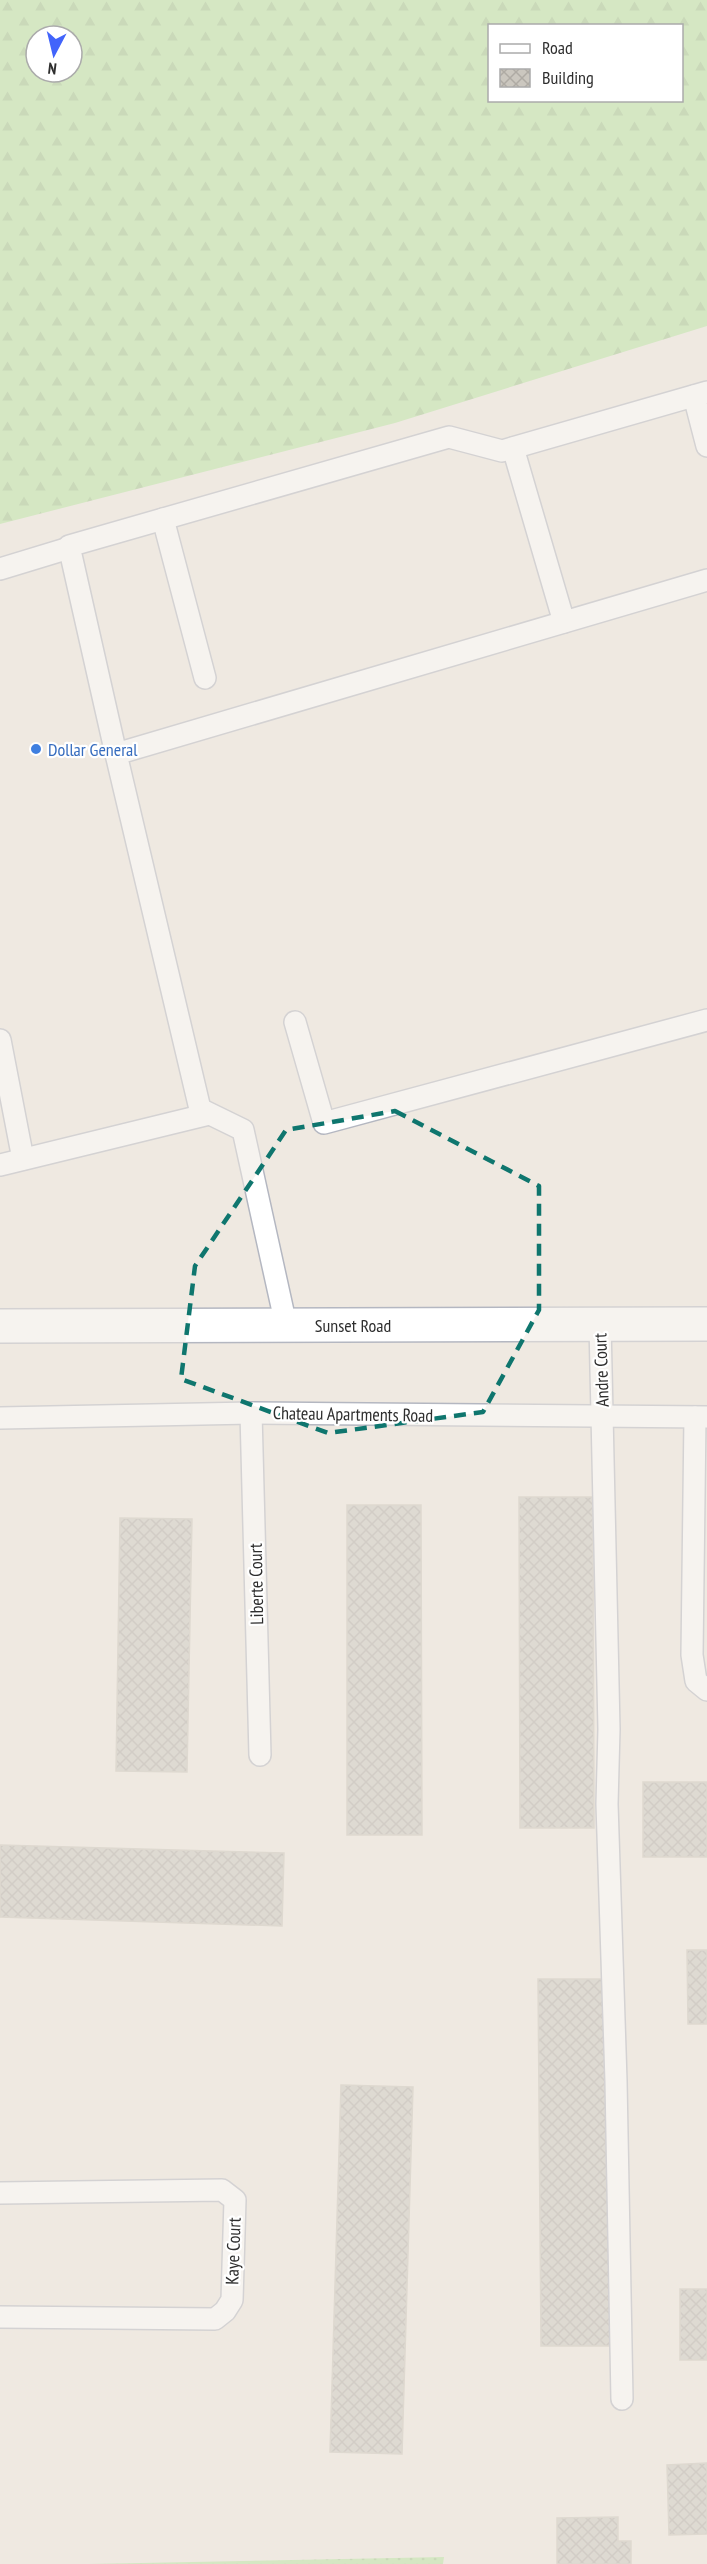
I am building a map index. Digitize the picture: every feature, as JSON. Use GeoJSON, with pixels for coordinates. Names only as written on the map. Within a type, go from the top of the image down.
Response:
{"type":"FeatureCollection","features":[{"type":"Feature","properties":{"kind":"street","name":"Sunset Road"},"geometry":{"type":"LineString","coordinates":[[0,1326],[707,1324]]}},
{"type":"Feature","properties":{"kind":"lane"},"geometry":{"type":"LineString","coordinates":[[0,569],[69,548],[69,546],[449,437],[502,451],[700,394],[707,446]]}},
{"type":"Feature","properties":{"kind":"lane"},"geometry":{"type":"LineString","coordinates":[[513,448],[564,622]]}},
{"type":"Feature","properties":{"kind":"lane"},"geometry":{"type":"LineString","coordinates":[[163,519],[205,678]]}},
{"type":"Feature","properties":{"kind":"lane"},"geometry":{"type":"LineString","coordinates":[[69,548],[200,1110],[243,1130],[286,1325]]}},
{"type":"Feature","properties":{"kind":"lane"},"geometry":{"type":"LineString","coordinates":[[116,754],[707,580]]}},
{"type":"Feature","properties":{"kind":"lane"},"geometry":{"type":"LineString","coordinates":[[295,1022],[324,1123],[707,1020]]}},
{"type":"Feature","properties":{"kind":"lane"},"geometry":{"type":"LineString","coordinates":[[0,1040],[23,1160]]}},
{"type":"Feature","properties":{"kind":"lane"},"geometry":{"type":"LineString","coordinates":[[0,1165],[209,1114]]}},
{"type":"Feature","properties":{"kind":"lane","name":"Andre Court"},"geometry":{"type":"LineString","coordinates":[[600,1324],[609,1729],[607,1804],[617,2093],[622,2399]]}},
{"type":"Feature","properties":{"kind":"lane","name":"Chateau Apartments Road"},"geometry":{"type":"LineString","coordinates":[[0,1418],[251,1413],[701,1417]]}},
{"type":"Feature","properties":{"kind":"lane","name":"Liberte Court"},"geometry":{"type":"LineString","coordinates":[[251,1413],[260,1755]]}},
{"type":"Feature","properties":{"kind":"lane"},"geometry":{"type":"LineString","coordinates":[[701,1417],[692,1655],[696,1681],[707,1690]]}},
{"type":"Feature","properties":{"kind":"lane","name":"Kaye Court"},"geometry":{"type":"LineString","coordinates":[[0,2193],[222,2190],[235,2200],[232,2300],[225,2311],[215,2319],[0,2317]]}},
{"type":"Feature","properties":{"kind":"highlighted area"},"geometry":{"type":"Polygon","coordinates":[[[395,1111],[539,1186],[539,1310],[483,1412],[328,1433],[181,1379],[195,1266],[286,1130],[395,1111]]]}},
{"type":"Feature","properties":{"kind":"green space"},"geometry":{"type":"Polygon","coordinates":[[[0,0],[707,0],[707,326],[395,423],[0,524],[0,0]]]}},
{"type":"Feature","properties":{"kind":"green space"},"geometry":{"type":"Polygon","coordinates":[[[444,2557],[443,2564],[88,2564],[444,2557]]]}},
{"type":"Feature","properties":{"kind":"building"},"geometry":{"type":"Polygon","coordinates":[[[519,1497],[593,1497],[594,1828],[520,1828],[519,1497]]]}},
{"type":"Feature","properties":{"kind":"building"},"geometry":{"type":"Polygon","coordinates":[[[347,1505],[421,1505],[422,1835],[347,1835],[347,1505]]]}},
{"type":"Feature","properties":{"kind":"building"},"geometry":{"type":"Polygon","coordinates":[[[120,1518],[192,1519],[187,1772],[116,1771],[120,1518]]]}},
{"type":"Feature","properties":{"kind":"building"},"geometry":{"type":"Polygon","coordinates":[[[643,1782],[707,1782],[707,1857],[643,1857],[643,1782]]]}},
{"type":"Feature","properties":{"kind":"building"},"geometry":{"type":"Polygon","coordinates":[[[0,1845],[284,1853],[282,1926],[0,1917],[0,1845]]]}},
{"type":"Feature","properties":{"kind":"building"},"geometry":{"type":"Polygon","coordinates":[[[687,1950],[707,1950],[707,2024],[688,2024],[687,1950]]]}},
{"type":"Feature","properties":{"kind":"building"},"geometry":{"type":"Polygon","coordinates":[[[538,1979],[612,1979],[615,2346],[541,2346],[538,1979]]]}},
{"type":"Feature","properties":{"kind":"building"},"geometry":{"type":"Polygon","coordinates":[[[341,2085],[413,2087],[402,2454],[330,2452],[341,2085]]]}},
{"type":"Feature","properties":{"kind":"building"},"geometry":{"type":"Polygon","coordinates":[[[680,2289],[707,2289],[707,2360],[680,2360],[680,2289]]]}},
{"type":"Feature","properties":{"kind":"building"},"geometry":{"type":"Polygon","coordinates":[[[707,2463],[707,2534],[669,2535],[667,2465],[707,2463]]]}},
{"type":"Feature","properties":{"kind":"building"},"geometry":{"type":"Polygon","coordinates":[[[618,2517],[618,2541],[631,2541],[631,2564],[557,2564],[557,2518],[618,2517]]]}},
{"type":"Feature","properties":{"kind":"place","name":"Dollar General"},"geometry":{"type":"Point","coordinates":[36,749]}}]}
